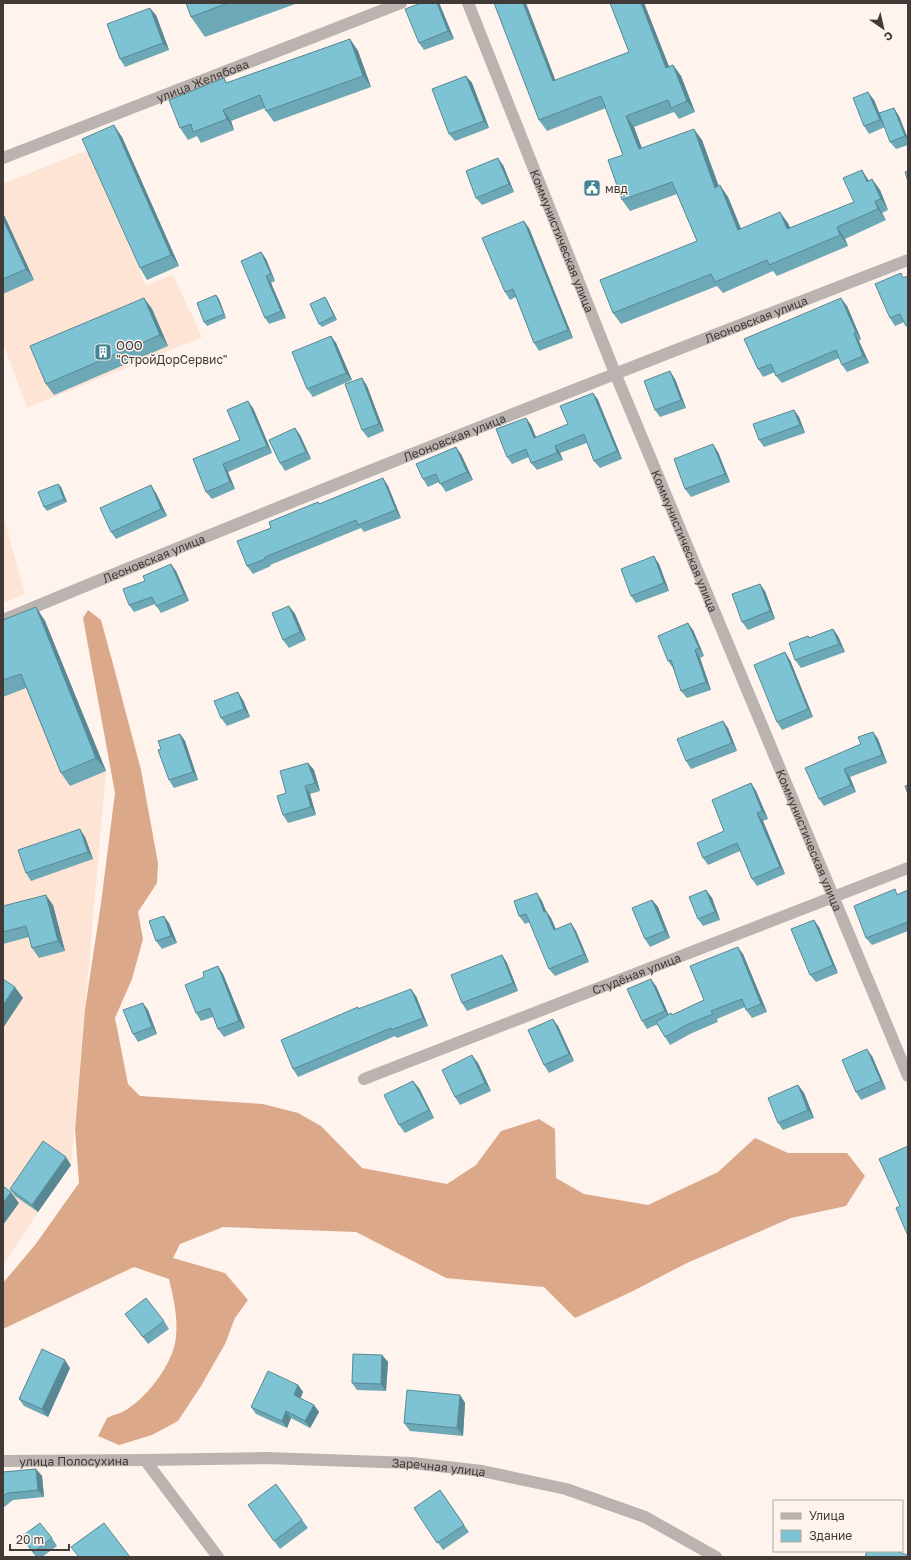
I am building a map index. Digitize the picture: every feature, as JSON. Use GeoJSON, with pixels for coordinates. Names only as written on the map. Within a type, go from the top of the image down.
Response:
{"type":"FeatureCollection","features":[{"type":"Feature","properties":{"kind":"street","name":"улица Желябова"},"geometry":{"type":"LineString","coordinates":[[3,158],[401,3]]}},
{"type":"Feature","properties":{"kind":"street","name":"Коммунистическая улица"},"geometry":{"type":"LineString","coordinates":[[468,3],[615,373],[908,1076]]}},
{"type":"Feature","properties":{"kind":"street","name":"Леоновская улица"},"geometry":{"type":"LineString","coordinates":[[3,620],[195,540],[615,373],[908,260]]}},
{"type":"Feature","properties":{"kind":"street","name":"Студёная улица"},"geometry":{"type":"LineString","coordinates":[[364,1079],[832,896],[908,868]]}},
{"type":"Feature","properties":{"kind":"street","name":"Заречная улица"},"geometry":{"type":"LineString","coordinates":[[145,1460],[274,1458],[412,1463],[482,1471],[566,1489],[645,1517],[716,1557]]}},
{"type":"Feature","properties":{"kind":"street","name":"улица Полосухина"},"geometry":{"type":"LineString","coordinates":[[3,1461],[145,1460]]}},
{"type":"Feature","properties":{"kind":"street"},"geometry":{"type":"LineString","coordinates":[[145,1460],[218,1557]]}},
{"type":"Feature","properties":{"kind":"shaded area"},"geometry":{"type":"Polygon","coordinates":[[[87,150],[146,285],[173,275],[202,337],[27,408],[3,343],[3,184],[87,150]]]}},
{"type":"Feature","properties":{"kind":"shaded area"},"geometry":{"type":"Polygon","coordinates":[[[3,515],[25,594],[3,603],[3,515]]]}},
{"type":"Feature","properties":{"kind":"shaded area"},"geometry":{"type":"Polygon","coordinates":[[[88,610],[101,620],[141,770],[158,863],[157,883],[138,912],[143,939],[132,979],[115,1018],[128,1084],[140,1096],[263,1104],[298,1113],[321,1126],[362,1168],[447,1184],[476,1165],[501,1131],[539,1119],[555,1129],[556,1178],[584,1194],[648,1205],[718,1172],[755,1138],[788,1153],[847,1153],[865,1176],[846,1206],[791,1218],[687,1263],[631,1292],[575,1318],[544,1287],[446,1278],[356,1232],[223,1227],[180,1244],[173,1258],[225,1273],[248,1300],[235,1318],[225,1344],[201,1386],[178,1421],[152,1435],[119,1445],[98,1436],[107,1418],[132,1406],[148,1391],[163,1372],[173,1352],[176,1335],[176,1319],[169,1279],[134,1267],[3,1329],[3,1283],[35,1245],[79,1183],[75,1130],[85,1009],[101,903],[115,793],[83,618],[88,610]]]}},
{"type":"Feature","properties":{"kind":"shaded area"},"geometry":{"type":"Polygon","coordinates":[[[45,621],[106,771],[71,1165],[3,1266],[3,637],[45,621]]]}},
{"type":"Feature","properties":{"kind":"building"},"geometry":{"type":"Polygon","coordinates":[[[186,3],[228,3],[191,17],[186,3]]]}},
{"type":"Feature","properties":{"kind":"building"},"geometry":{"type":"Polygon","coordinates":[[[421,3],[437,3],[448,31],[419,43],[405,9],[421,3]]]}},
{"type":"Feature","properties":{"kind":"building"},"geometry":{"type":"Polygon","coordinates":[[[494,3],[523,3],[553,81],[629,52],[610,3],[641,3],[666,68],[673,65],[687,101],[671,108],[668,100],[626,116],[639,149],[694,129],[715,188],[720,185],[738,230],[780,212],[787,229],[854,202],[843,178],[862,170],[867,182],[872,179],[881,199],[875,201],[878,209],[837,227],[840,235],[769,265],[767,260],[715,282],[711,274],[613,313],[600,280],[697,241],[672,182],[622,200],[608,160],[623,155],[601,96],[539,120],[494,3]]]}},
{"type":"Feature","properties":{"kind":"building"},"geometry":{"type":"Polygon","coordinates":[[[150,8],[163,43],[120,59],[107,24],[150,8]]]}},
{"type":"Feature","properties":{"kind":"building"},"geometry":{"type":"Polygon","coordinates":[[[350,39],[363,76],[266,111],[260,95],[223,110],[227,119],[193,132],[191,124],[180,128],[169,100],[224,78],[226,83],[350,39]]]}},
{"type":"Feature","properties":{"kind":"building"},"geometry":{"type":"Polygon","coordinates":[[[466,76],[484,121],[449,134],[432,89],[466,76]]]}},
{"type":"Feature","properties":{"kind":"building"},"geometry":{"type":"Polygon","coordinates":[[[868,92],[880,120],[864,126],[853,98],[868,92]]]}},
{"type":"Feature","properties":{"kind":"building"},"geometry":{"type":"Polygon","coordinates":[[[894,108],[905,136],[890,142],[879,113],[894,108]]]}},
{"type":"Feature","properties":{"kind":"building"},"geometry":{"type":"Polygon","coordinates":[[[114,125],[171,255],[140,268],[82,139],[114,125]]]}},
{"type":"Feature","properties":{"kind":"building"},"geometry":{"type":"Polygon","coordinates":[[[498,158],[509,184],[476,198],[466,171],[498,158]]]}},
{"type":"Feature","properties":{"kind":"building"},"geometry":{"type":"Polygon","coordinates":[[[908,171],[908,181],[905,172],[908,171]]]}},
{"type":"Feature","properties":{"kind":"building"},"geometry":{"type":"Polygon","coordinates":[[[3,219],[26,269],[3,279],[3,219]]]}},
{"type":"Feature","properties":{"kind":"building"},"geometry":{"type":"Polygon","coordinates":[[[524,221],[568,330],[534,343],[513,289],[505,292],[482,238],[524,221]]]}},
{"type":"Feature","properties":{"kind":"building"},"geometry":{"type":"Polygon","coordinates":[[[261,252],[271,274],[266,276],[281,311],[265,318],[241,261],[261,252]]]}},
{"type":"Feature","properties":{"kind":"building"},"geometry":{"type":"Polygon","coordinates":[[[901,273],[903,278],[908,276],[908,325],[906,326],[900,314],[890,318],[875,284],[901,273]]]}},
{"type":"Feature","properties":{"kind":"building"},"geometry":{"type":"Polygon","coordinates":[[[216,295],[224,314],[204,322],[197,303],[216,295]]]}},
{"type":"Feature","properties":{"kind":"building"},"geometry":{"type":"Polygon","coordinates":[[[325,297],[334,316],[319,324],[310,304],[325,297]]]}},
{"type":"Feature","properties":{"kind":"building","name":"ООО \"СтройДорСервис\""},"geometry":{"type":"Polygon","coordinates":[[[144,298],[160,335],[46,384],[30,346],[144,298]]]}},
{"type":"Feature","properties":{"kind":"building"},"geometry":{"type":"Polygon","coordinates":[[[841,298],[856,332],[854,333],[863,356],[842,365],[836,350],[776,376],[771,364],[758,369],[744,339],[841,298]]]}},
{"type":"Feature","properties":{"kind":"building"},"geometry":{"type":"Polygon","coordinates":[[[331,336],[346,373],[307,389],[292,352],[331,336]]]}},
{"type":"Feature","properties":{"kind":"building"},"geometry":{"type":"Polygon","coordinates":[[[670,371],[681,400],[655,410],[644,381],[670,371]]]}},
{"type":"Feature","properties":{"kind":"building"},"geometry":{"type":"Polygon","coordinates":[[[362,378],[379,424],[362,430],[345,384],[362,378]]]}},
{"type":"Feature","properties":{"kind":"building"},"geometry":{"type":"Polygon","coordinates":[[[593,393],[617,451],[594,461],[584,434],[555,446],[557,453],[531,463],[526,449],[507,457],[496,429],[526,418],[534,438],[568,424],[560,406],[593,393]]]}},
{"type":"Feature","properties":{"kind":"building"},"geometry":{"type":"Polygon","coordinates":[[[248,401],[267,446],[223,464],[230,482],[206,492],[193,459],[240,440],[227,410],[248,401]]]}},
{"type":"Feature","properties":{"kind":"building"},"geometry":{"type":"Polygon","coordinates":[[[794,410],[800,425],[759,440],[753,424],[794,410]]]}},
{"type":"Feature","properties":{"kind":"building"},"geometry":{"type":"Polygon","coordinates":[[[295,428],[306,452],[280,463],[269,440],[295,428]]]}},
{"type":"Feature","properties":{"kind":"building"},"geometry":{"type":"Polygon","coordinates":[[[713,444],[725,474],[685,489],[674,459],[713,444]]]}},
{"type":"Feature","properties":{"kind":"building"},"geometry":{"type":"Polygon","coordinates":[[[456,447],[467,472],[440,484],[436,474],[423,479],[416,464],[456,447]]]}},
{"type":"Feature","properties":{"kind":"building"},"geometry":{"type":"Polygon","coordinates":[[[383,478],[396,510],[358,525],[356,520],[265,557],[265,559],[247,566],[237,541],[271,528],[269,522],[318,502],[319,504],[383,478]]]}},
{"type":"Feature","properties":{"kind":"building"},"geometry":{"type":"Polygon","coordinates":[[[58,484],[64,499],[44,507],[38,492],[58,484]]]}},
{"type":"Feature","properties":{"kind":"building"},"geometry":{"type":"Polygon","coordinates":[[[151,485],[161,509],[111,532],[100,508],[151,485]]]}},
{"type":"Feature","properties":{"kind":"building"},"geometry":{"type":"Polygon","coordinates":[[[654,556],[664,583],[631,596],[621,569],[654,556]]]}},
{"type":"Feature","properties":{"kind":"building"},"geometry":{"type":"Polygon","coordinates":[[[171,564],[184,594],[156,606],[152,597],[129,605],[123,589],[145,581],[143,576],[171,564]]]}},
{"type":"Feature","properties":{"kind":"building"},"geometry":{"type":"Polygon","coordinates":[[[760,584],[770,611],[742,622],[732,594],[760,584]]]}},
{"type":"Feature","properties":{"kind":"building"},"geometry":{"type":"Polygon","coordinates":[[[289,606],[300,632],[283,640],[272,613],[289,606]]]}},
{"type":"Feature","properties":{"kind":"building"},"geometry":{"type":"Polygon","coordinates":[[[36,607],[96,758],[61,773],[21,674],[3,680],[3,620],[36,607]]]}},
{"type":"Feature","properties":{"kind":"building"},"geometry":{"type":"Polygon","coordinates":[[[688,623],[699,648],[695,650],[706,682],[681,691],[671,660],[668,661],[658,636],[688,623]]]}},
{"type":"Feature","properties":{"kind":"building"},"geometry":{"type":"Polygon","coordinates":[[[833,629],[839,644],[795,660],[789,643],[808,636],[809,638],[833,629]]]}},
{"type":"Feature","properties":{"kind":"building"},"geometry":{"type":"Polygon","coordinates":[[[785,652],[808,709],[777,722],[754,665],[785,652]]]}},
{"type":"Feature","properties":{"kind":"building"},"geometry":{"type":"Polygon","coordinates":[[[238,692],[244,709],[221,718],[214,701],[238,692]]]}},
{"type":"Feature","properties":{"kind":"building"},"geometry":{"type":"Polygon","coordinates":[[[723,721],[732,743],[686,761],[677,739],[723,721]]]}},
{"type":"Feature","properties":{"kind":"building"},"geometry":{"type":"Polygon","coordinates":[[[873,732],[882,755],[844,769],[851,785],[819,799],[805,768],[861,744],[858,737],[873,732]]]}},
{"type":"Feature","properties":{"kind":"building"},"geometry":{"type":"Polygon","coordinates":[[[180,734],[193,772],[169,780],[158,750],[161,749],[158,741],[180,734]]]}},
{"type":"Feature","properties":{"kind":"building"},"geometry":{"type":"Polygon","coordinates":[[[308,763],[315,783],[305,786],[311,807],[283,815],[277,796],[286,793],[280,771],[308,763]]]}},
{"type":"Feature","properties":{"kind":"building"},"geometry":{"type":"Polygon","coordinates":[[[751,783],[762,811],[757,813],[780,867],[752,879],[737,843],[703,858],[697,843],[724,831],[712,800],[751,783]]]}},
{"type":"Feature","properties":{"kind":"building"},"geometry":{"type":"Polygon","coordinates":[[[908,785],[908,794],[905,786],[908,785]]]}},
{"type":"Feature","properties":{"kind":"building"},"geometry":{"type":"Polygon","coordinates":[[[80,829],[88,852],[26,873],[18,850],[80,829]]]}},
{"type":"Feature","properties":{"kind":"building"},"geometry":{"type":"Polygon","coordinates":[[[895,889],[897,895],[908,890],[908,922],[866,938],[854,906],[895,889]]]}},
{"type":"Feature","properties":{"kind":"building"},"geometry":{"type":"Polygon","coordinates":[[[706,890],[715,912],[698,919],[689,897],[706,890]]]}},
{"type":"Feature","properties":{"kind":"building"},"geometry":{"type":"Polygon","coordinates":[[[537,893],[544,912],[546,911],[554,930],[571,923],[584,954],[549,969],[526,914],[519,916],[514,901],[537,893]]]}},
{"type":"Feature","properties":{"kind":"building"},"geometry":{"type":"Polygon","coordinates":[[[46,895],[58,941],[32,948],[26,926],[3,932],[3,906],[46,895]]]}},
{"type":"Feature","properties":{"kind":"building"},"geometry":{"type":"Polygon","coordinates":[[[652,900],[665,931],[645,939],[632,908],[652,900]]]}},
{"type":"Feature","properties":{"kind":"building"},"geometry":{"type":"Polygon","coordinates":[[[164,916],[171,936],[156,941],[149,921],[164,916]]]}},
{"type":"Feature","properties":{"kind":"building"},"geometry":{"type":"Polygon","coordinates":[[[814,920],[833,965],[810,975],[791,929],[814,920]]]}},
{"type":"Feature","properties":{"kind":"building"},"geometry":{"type":"Polygon","coordinates":[[[738,947],[761,1004],[746,1010],[742,999],[711,1011],[713,1014],[686,1025],[665,1037],[656,1022],[671,1013],[672,1015],[704,1000],[690,966],[738,947]]]}},
{"type":"Feature","properties":{"kind":"building"},"geometry":{"type":"Polygon","coordinates":[[[502,955],[513,983],[462,1003],[451,975],[502,955]]]}},
{"type":"Feature","properties":{"kind":"building"},"geometry":{"type":"Polygon","coordinates":[[[218,966],[239,1021],[218,1029],[210,1008],[196,1013],[185,985],[204,977],[203,972],[218,966]]]}},
{"type":"Feature","properties":{"kind":"building"},"geometry":{"type":"Polygon","coordinates":[[[3,979],[15,987],[3,1005],[3,979]]]}},
{"type":"Feature","properties":{"kind":"building"},"geometry":{"type":"Polygon","coordinates":[[[651,979],[665,1011],[642,1021],[627,989],[651,979]]]}},
{"type":"Feature","properties":{"kind":"building"},"geometry":{"type":"Polygon","coordinates":[[[411,989],[423,1018],[391,1030],[391,1028],[293,1069],[281,1040],[358,1007],[358,1009],[411,989]]]}},
{"type":"Feature","properties":{"kind":"building"},"geometry":{"type":"Polygon","coordinates":[[[143,1003],[152,1027],[133,1034],[123,1010],[143,1003]]]}},
{"type":"Feature","properties":{"kind":"building"},"geometry":{"type":"Polygon","coordinates":[[[553,1019],[569,1054],[544,1065],[528,1030],[553,1019]]]}},
{"type":"Feature","properties":{"kind":"building"},"geometry":{"type":"Polygon","coordinates":[[[867,1049],[881,1081],[856,1092],[842,1060],[867,1049]]]}},
{"type":"Feature","properties":{"kind":"building"},"geometry":{"type":"Polygon","coordinates":[[[472,1055],[485,1083],[455,1097],[442,1070],[472,1055]]]}},
{"type":"Feature","properties":{"kind":"building"},"geometry":{"type":"Polygon","coordinates":[[[413,1081],[429,1110],[399,1125],[384,1095],[413,1081]]]}},
{"type":"Feature","properties":{"kind":"building"},"geometry":{"type":"Polygon","coordinates":[[[798,1085],[808,1110],[778,1123],[768,1098],[798,1085]]]}},
{"type":"Feature","properties":{"kind":"building"},"geometry":{"type":"Polygon","coordinates":[[[43,1141],[66,1157],[32,1205],[10,1189],[43,1141]]]}},
{"type":"Feature","properties":{"kind":"building"},"geometry":{"type":"Polygon","coordinates":[[[908,1146],[908,1236],[896,1208],[900,1206],[879,1159],[908,1146]]]}},
{"type":"Feature","properties":{"kind":"building"},"geometry":{"type":"Polygon","coordinates":[[[3,1186],[11,1192],[3,1203],[3,1186]]]}},
{"type":"Feature","properties":{"kind":"building"},"geometry":{"type":"Polygon","coordinates":[[[146,1298],[164,1321],[143,1337],[125,1314],[146,1298]]]}},
{"type":"Feature","properties":{"kind":"building"},"geometry":{"type":"Polygon","coordinates":[[[42,1349],[65,1360],[42,1409],[19,1399],[42,1349]]]}},
{"type":"Feature","properties":{"kind":"building"},"geometry":{"type":"Polygon","coordinates":[[[353,1354],[382,1355],[381,1384],[352,1383],[353,1354]]]}},
{"type":"Feature","properties":{"kind":"building"},"geometry":{"type":"Polygon","coordinates":[[[268,1371],[298,1385],[294,1395],[314,1405],[305,1421],[286,1411],[282,1421],[251,1407],[268,1371]]]}},
{"type":"Feature","properties":{"kind":"building"},"geometry":{"type":"Polygon","coordinates":[[[407,1390],[460,1395],[457,1428],[404,1423],[407,1390]]]}},
{"type":"Feature","properties":{"kind":"building"},"geometry":{"type":"Polygon","coordinates":[[[36,1469],[38,1490],[8,1493],[3,1496],[3,1472],[36,1469]]]}},
{"type":"Feature","properties":{"kind":"building"},"geometry":{"type":"Polygon","coordinates":[[[276,1484],[302,1520],[274,1541],[248,1505],[276,1484]]]}},
{"type":"Feature","properties":{"kind":"building"},"geometry":{"type":"Polygon","coordinates":[[[440,1490],[464,1525],[437,1543],[414,1508],[440,1490]]]}},
{"type":"Feature","properties":{"kind":"building"},"geometry":{"type":"Polygon","coordinates":[[[40,1523],[52,1538],[33,1552],[21,1537],[40,1523]]]}},
{"type":"Feature","properties":{"kind":"building"},"geometry":{"type":"Polygon","coordinates":[[[104,1523],[130,1557],[79,1557],[71,1547],[104,1523]]]}},
{"type":"Feature","properties":{"kind":"building"},"geometry":{"type":"Polygon","coordinates":[[[867,1552],[898,1552],[908,1555],[908,1557],[865,1557],[867,1552]]]}},
{"type":"Feature","properties":{"kind":"place","name":"мвд"},"geometry":{"type":"Point","coordinates":[592,188]}},
{"type":"Feature","properties":{"kind":"place","name":"ООО \"СтройДорСервис\""},"geometry":{"type":"Point","coordinates":[103,352]}}]}
